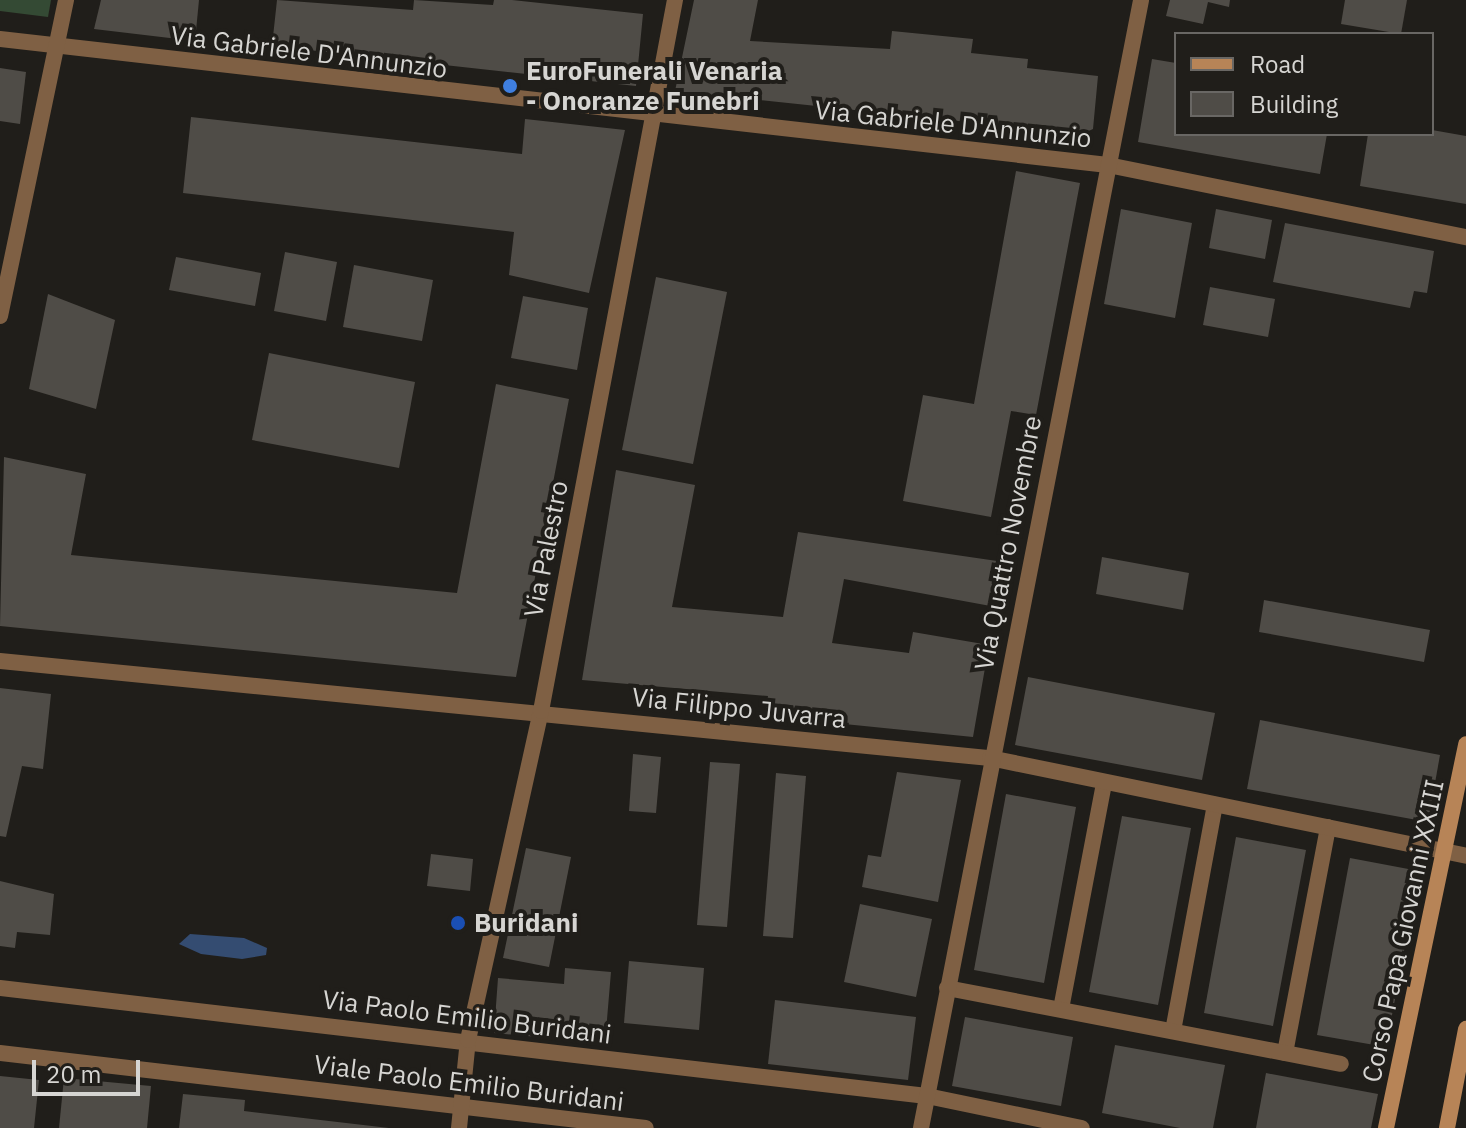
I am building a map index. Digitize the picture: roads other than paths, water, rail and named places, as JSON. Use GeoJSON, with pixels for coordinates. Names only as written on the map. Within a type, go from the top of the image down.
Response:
{"type":"FeatureCollection","features":[{"type":"Feature","properties":{"kind":"street"},"geometry":{"type":"LineString","coordinates":[[0,316],[66,0]]}},
{"type":"Feature","properties":{"kind":"street","name":"Via Palestro"},"geometry":{"type":"LineString","coordinates":[[459,1128],[468,1040],[541,711],[675,0]]}},
{"type":"Feature","properties":{"kind":"street","name":"Via Quattro Novembre"},"geometry":{"type":"LineString","coordinates":[[921,1128],[990,758],[1141,0]]}},
{"type":"Feature","properties":{"kind":"street","name":"Via Gabriele D'Annunzio"},"geometry":{"type":"LineString","coordinates":[[0,39],[1108,165],[1466,237]]}},
{"type":"Feature","properties":{"kind":"street","name":"Via Filippo Juvarra"},"geometry":{"type":"LineString","coordinates":[[0,661],[541,711],[990,758],[1466,856]]}},
{"type":"Feature","properties":{"kind":"street","name":"Corso Papa Giovanni XXIII"},"geometry":{"type":"LineString","coordinates":[[1386,1128],[1466,744]]}},
{"type":"Feature","properties":{"kind":"street"},"geometry":{"type":"LineString","coordinates":[[1061,1009],[1104,783]]}},
{"type":"Feature","properties":{"kind":"street"},"geometry":{"type":"LineString","coordinates":[[1173,1031],[1215,805]]}},
{"type":"Feature","properties":{"kind":"street"},"geometry":{"type":"LineString","coordinates":[[1285,1053],[1328,827]]}},
{"type":"Feature","properties":{"kind":"street","name":"Via Paolo Emilio Buridani"},"geometry":{"type":"LineString","coordinates":[[0,988],[468,1040],[927,1096]]}},
{"type":"Feature","properties":{"kind":"street"},"geometry":{"type":"LineString","coordinates":[[947,988],[1341,1064]]}},
{"type":"Feature","properties":{"kind":"street"},"geometry":{"type":"LineString","coordinates":[[1447,1128],[1466,1029]]}},
{"type":"Feature","properties":{"kind":"street","name":"Viale Paolo Emilio Buridani"},"geometry":{"type":"LineString","coordinates":[[0,1053],[646,1128]]}},
{"type":"Feature","properties":{"kind":"street"},"geometry":{"type":"LineString","coordinates":[[927,1096],[1082,1128]]}},
{"type":"Feature","properties":{"kind":"water"},"geometry":{"type":"Polygon","coordinates":[[[190,934],[244,938],[267,948],[266,955],[242,959],[201,954],[179,944],[190,934]]]}},
{"type":"Feature","properties":{"kind":"place","name":"EuroFunerali Venaria - Onoranze Funebri"},"geometry":{"type":"Point","coordinates":[510,86]}},
{"type":"Feature","properties":{"kind":"place","name":"Buridani"},"geometry":{"type":"Point","coordinates":[458,923]}}]}
